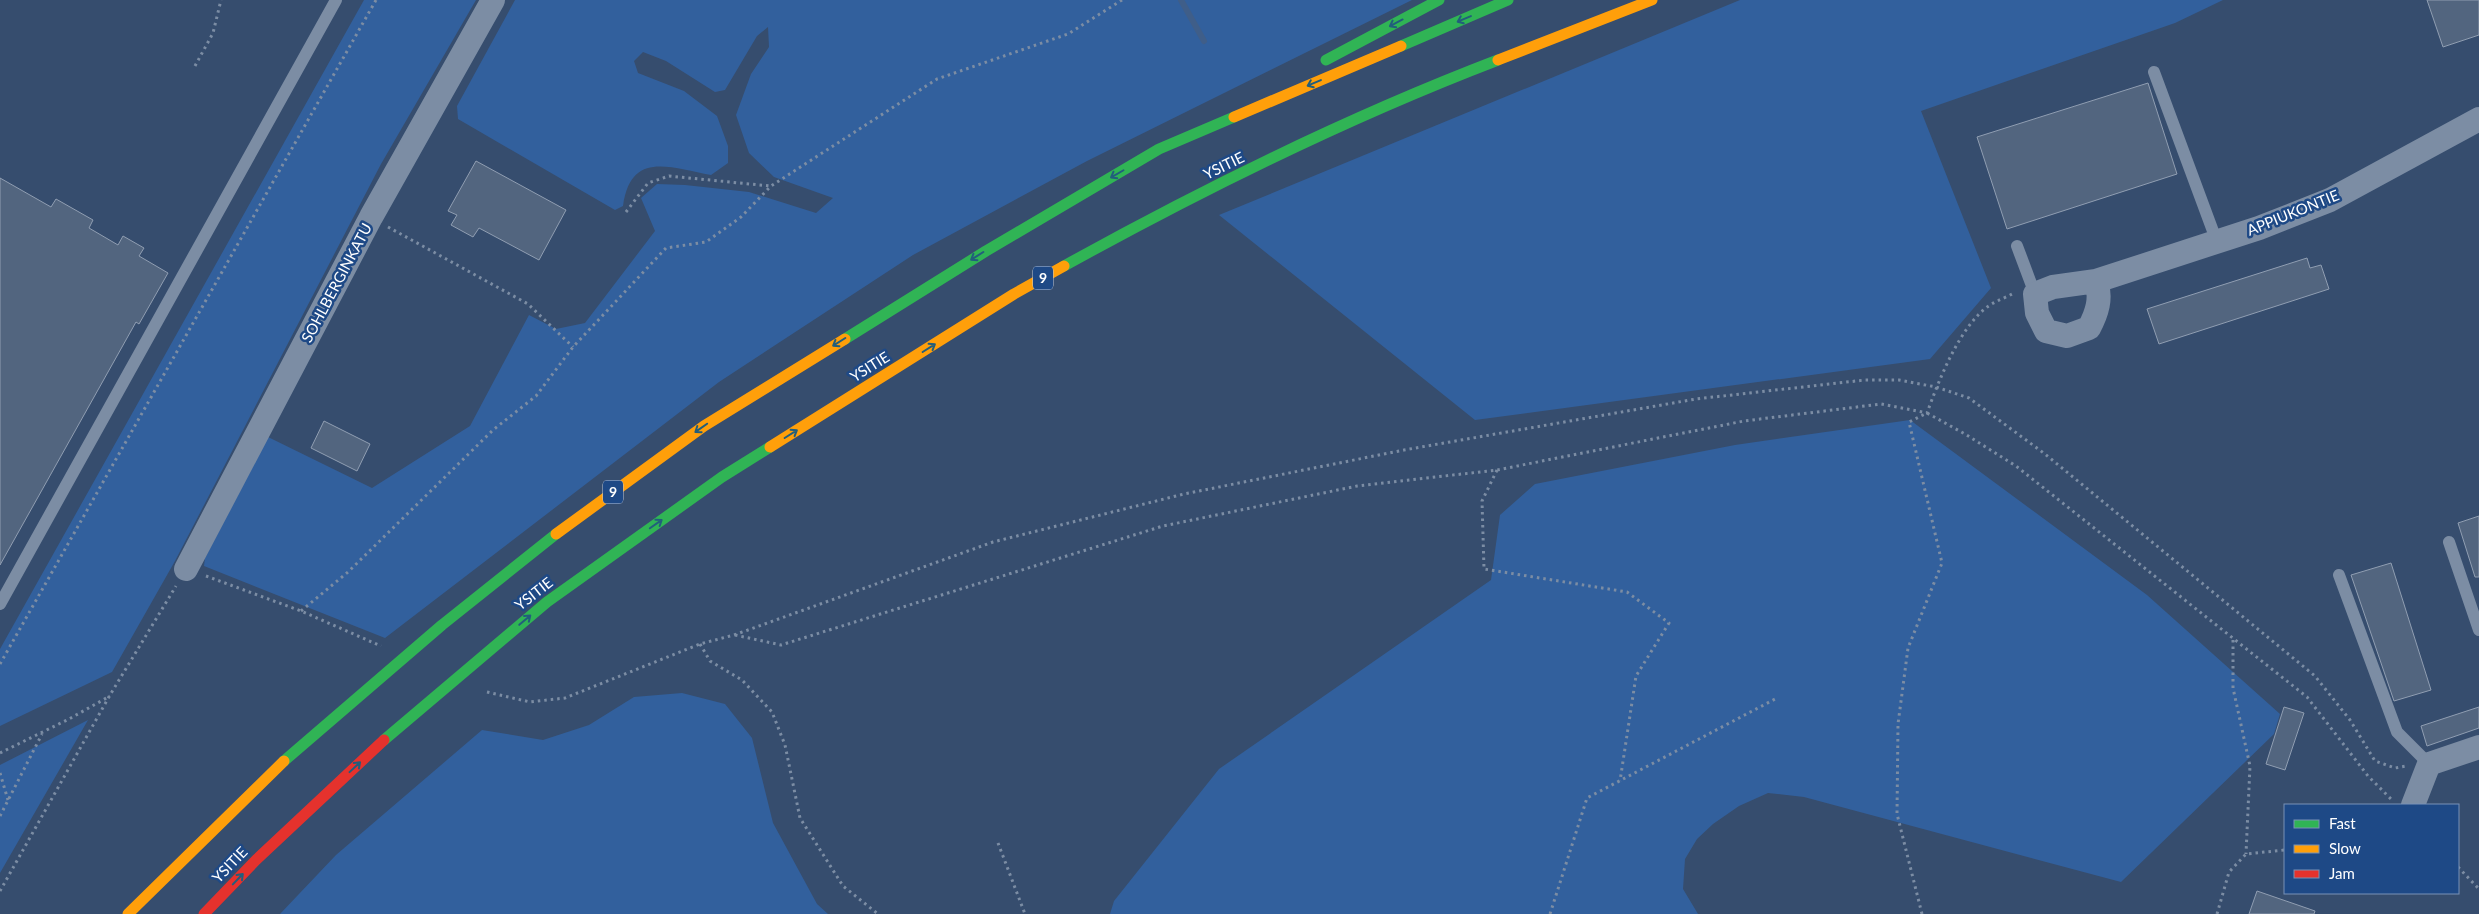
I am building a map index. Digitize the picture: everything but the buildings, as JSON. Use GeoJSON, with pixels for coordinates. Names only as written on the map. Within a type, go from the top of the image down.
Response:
{"type":"FeatureCollection","features":[{"type":"Feature","properties":{"kind":"highway"},"geometry":{"type":"LineString","coordinates":[[1313,67],[1439,0]]}},
{"type":"Feature","properties":{"kind":"highway","name":"9"},"geometry":{"type":"LineString","coordinates":[[128,914],[266,777],[442,625],[542,544],[704,426],[986,251],[1159,149],[1508,0]]}},
{"type":"Feature","properties":{"kind":"highway","name":"YSITIE"},"geometry":{"type":"LineString","coordinates":[[204,914],[256,860],[391,733],[472,664],[547,602],[722,477],[1014,294],[1160,213],[1325,134],[1476,68],[1652,0]]}},
{"type":"Feature","properties":{"kind":"highway"},"geometry":{"type":"LineString","coordinates":[[1159,149],[1279,85]]}},
{"type":"Feature","properties":{"kind":"street","name":"SOHLBERGINKATU"},"geometry":{"type":"LineString","coordinates":[[186,569],[371,217],[493,0]]}},
{"type":"Feature","properties":{"kind":"street","name":"APPIUKONTIE"},"geometry":{"type":"LineString","coordinates":[[2025,293],[2052,287],[2096,282],[2217,242],[2330,200],[2479,119]]}},
{"type":"Feature","properties":{"kind":"street"},"geometry":{"type":"LineString","coordinates":[[2025,293],[2046,332],[2067,336],[2089,328],[2098,312],[2099,290],[2096,282]]}},
{"type":"Feature","properties":{"kind":"street"},"geometry":{"type":"LineString","coordinates":[[2413,804],[2429,764],[2479,747]]}},
{"type":"Feature","properties":{"kind":"lane"},"geometry":{"type":"LineString","coordinates":[[0,604],[336,0]]}},
{"type":"Feature","properties":{"kind":"lane"},"geometry":{"type":"LineString","coordinates":[[2154,72],[2217,242]]}},
{"type":"Feature","properties":{"kind":"lane"},"geometry":{"type":"LineString","coordinates":[[2017,246],[2025,293]]}},
{"type":"Feature","properties":{"kind":"lane"},"geometry":{"type":"LineString","coordinates":[[2448,542],[2479,630]]}},
{"type":"Feature","properties":{"kind":"lane"},"geometry":{"type":"LineString","coordinates":[[2339,574],[2397,732],[2429,764]]}},
{"type":"Feature","properties":{"kind":"path"},"geometry":{"type":"LineString","coordinates":[[195,66],[213,33],[221,0]]}},
{"type":"Feature","properties":{"kind":"path"},"geometry":{"type":"LineString","coordinates":[[0,664],[376,0]]}},
{"type":"Feature","properties":{"kind":"path"},"geometry":{"type":"LineString","coordinates":[[301,611],[348,572],[493,430],[536,396],[573,347],[666,248],[706,242],[741,217],[771,186],[937,79],[1068,34],[1122,0]]}},
{"type":"Feature","properties":{"kind":"path"},"geometry":{"type":"LineString","coordinates":[[626,212],[648,183],[670,176],[771,186]]}},
{"type":"Feature","properties":{"kind":"path"},"geometry":{"type":"LineString","coordinates":[[371,217],[528,304],[573,347]]}},
{"type":"Feature","properties":{"kind":"path"},"geometry":{"type":"LineString","coordinates":[[1922,914],[1897,814],[1898,724],[1908,648],[1942,563],[1909,422],[1927,413],[1936,387],[1968,328],[1989,306],[2025,293]]}},
{"type":"Feature","properties":{"kind":"path"},"geometry":{"type":"LineString","coordinates":[[486,692],[530,702],[565,698],[700,644],[734,635],[993,542],[1184,494],[1404,450],[1696,400],[1865,380],[1899,380],[1936,387],[1969,398],[2045,454],[2315,676],[2350,720],[2375,760],[2395,768],[2429,764]]}},
{"type":"Feature","properties":{"kind":"path"},"geometry":{"type":"LineString","coordinates":[[734,635],[781,645],[1163,526],[1358,486],[1497,470],[1744,420],[1881,404],[1927,413],[2016,466],[2307,697],[2368,776],[2396,804]]}},
{"type":"Feature","properties":{"kind":"path"},"geometry":{"type":"LineString","coordinates":[[1497,470],[1482,501],[1484,569],[1627,592],[1669,623],[1636,676],[1620,781]]}},
{"type":"Feature","properties":{"kind":"path"},"geometry":{"type":"LineString","coordinates":[[0,891],[110,696],[186,569],[301,611],[381,646]]}},
{"type":"Feature","properties":{"kind":"path"},"geometry":{"type":"LineString","coordinates":[[2217,914],[2229,872],[2246,854],[2250,766],[2233,688],[2233,639]]}},
{"type":"Feature","properties":{"kind":"path"},"geometry":{"type":"LineString","coordinates":[[700,644],[710,661],[742,680],[772,712],[785,746],[800,818],[843,886],[878,914]]}},
{"type":"Feature","properties":{"kind":"path"},"geometry":{"type":"LineString","coordinates":[[0,753],[110,696]]}},
{"type":"Feature","properties":{"kind":"path"},"geometry":{"type":"LineString","coordinates":[[1550,914],[1587,798],[1776,698]]}},
{"type":"Feature","properties":{"kind":"path"},"geometry":{"type":"LineString","coordinates":[[0,816],[42,732]]}},
{"type":"Feature","properties":{"kind":"path"},"geometry":{"type":"LineString","coordinates":[[0,772],[8,800]]}},
{"type":"Feature","properties":{"kind":"path"},"geometry":{"type":"LineString","coordinates":[[998,843],[1025,914]]}},
{"type":"Feature","properties":{"kind":"path"},"geometry":{"type":"LineString","coordinates":[[2246,854],[2284,850]]}},
{"type":"Feature","properties":{"kind":"path"},"geometry":{"type":"LineString","coordinates":[[2459,868],[2479,889]]}},
{"type":"Feature","properties":{"kind":"shaded area"},"geometry":{"type":"Polygon","coordinates":[[[364,0],[476,0],[381,164],[175,561],[112,672],[0,726],[0,649],[364,0]]]}},
{"type":"Feature","properties":{"kind":"shaded area"},"geometry":{"type":"Polygon","coordinates":[[[515,0],[1412,0],[1087,161],[913,255],[719,382],[385,638],[204,566],[205,558],[268,437],[372,488],[470,426],[529,315],[556,329],[585,323],[655,231],[641,198],[657,184],[749,192],[816,213],[833,198],[774,177],[749,153],[736,115],[751,74],[769,47],[768,27],[757,36],[725,90],[715,92],[666,61],[643,52],[634,61],[638,73],[684,91],[717,116],[728,146],[728,163],[711,175],[667,167],[655,167],[644,170],[634,177],[627,188],[623,206],[615,210],[458,119],[457,106],[515,0]]]}},
{"type":"Feature","properties":{"kind":"shaded area"},"geometry":{"type":"Polygon","coordinates":[[[1740,0],[2223,0],[2175,23],[1921,111],[1991,288],[1930,359],[1475,420],[1219,215],[1740,0]]]}},
{"type":"Feature","properties":{"kind":"shaded area"},"geometry":{"type":"Polygon","coordinates":[[[1910,420],[2147,595],[2280,714],[2274,734],[2121,882],[1804,797],[1768,793],[1739,806],[1713,824],[1697,839],[1685,859],[1683,889],[1698,914],[1110,914],[1114,901],[1219,769],[1491,580],[1500,515],[1535,484],[1735,445],[1910,420]]]}},
{"type":"Feature","properties":{"kind":"shaded area"},"geometry":{"type":"Polygon","coordinates":[[[682,693],[725,704],[752,738],[773,823],[817,904],[828,914],[280,914],[336,855],[482,730],[543,740],[589,725],[634,697],[682,693]]]}},
{"type":"Feature","properties":{"kind":"shaded area"},"geometry":{"type":"Polygon","coordinates":[[[88,720],[0,873],[0,765],[88,720]]]}},
{"type":"Feature","properties":{"kind":"waterway"},"geometry":{"type":"LineString","coordinates":[[1181,0],[1204,41]]}},
{"type":"Feature","properties":{"kind":"traffic: fast"},"geometry":{"type":"LineString","coordinates":[[1326,60],[1439,0]]}},
{"type":"Feature","properties":{"kind":"traffic: fast"},"geometry":{"type":"LineString","coordinates":[[1401,46],[1508,0]]}},
{"type":"Feature","properties":{"kind":"traffic: fast"},"geometry":{"type":"LineString","coordinates":[[1064,266],[1170,209],[1277,156],[1387,105],[1498,60]]}},
{"type":"Feature","properties":{"kind":"traffic: fast"},"geometry":{"type":"LineString","coordinates":[[845,339],[986,251],[1159,149],[1234,117]]}},
{"type":"Feature","properties":{"kind":"traffic: fast"},"geometry":{"type":"LineString","coordinates":[[384,740],[547,602],[722,477],[770,447]]}},
{"type":"Feature","properties":{"kind":"traffic: fast"},"geometry":{"type":"LineString","coordinates":[[284,761],[442,625],[556,534]]}},
{"type":"Feature","properties":{"kind":"traffic: slow"},"geometry":{"type":"LineString","coordinates":[[1498,60],[1652,0]]}},
{"type":"Feature","properties":{"kind":"traffic: slow"},"geometry":{"type":"LineString","coordinates":[[1234,117],[1401,46]]}},
{"type":"Feature","properties":{"kind":"traffic: slow"},"geometry":{"type":"LineString","coordinates":[[770,447],[1014,294],[1064,266]]}},
{"type":"Feature","properties":{"kind":"traffic: slow"},"geometry":{"type":"LineString","coordinates":[[556,534],[704,426],[845,339]]}},
{"type":"Feature","properties":{"kind":"traffic: slow"},"geometry":{"type":"LineString","coordinates":[[128,914],[284,761]]}},
{"type":"Feature","properties":{"kind":"traffic: jam"},"geometry":{"type":"LineString","coordinates":[[204,914],[256,860],[384,740]]}}]}
